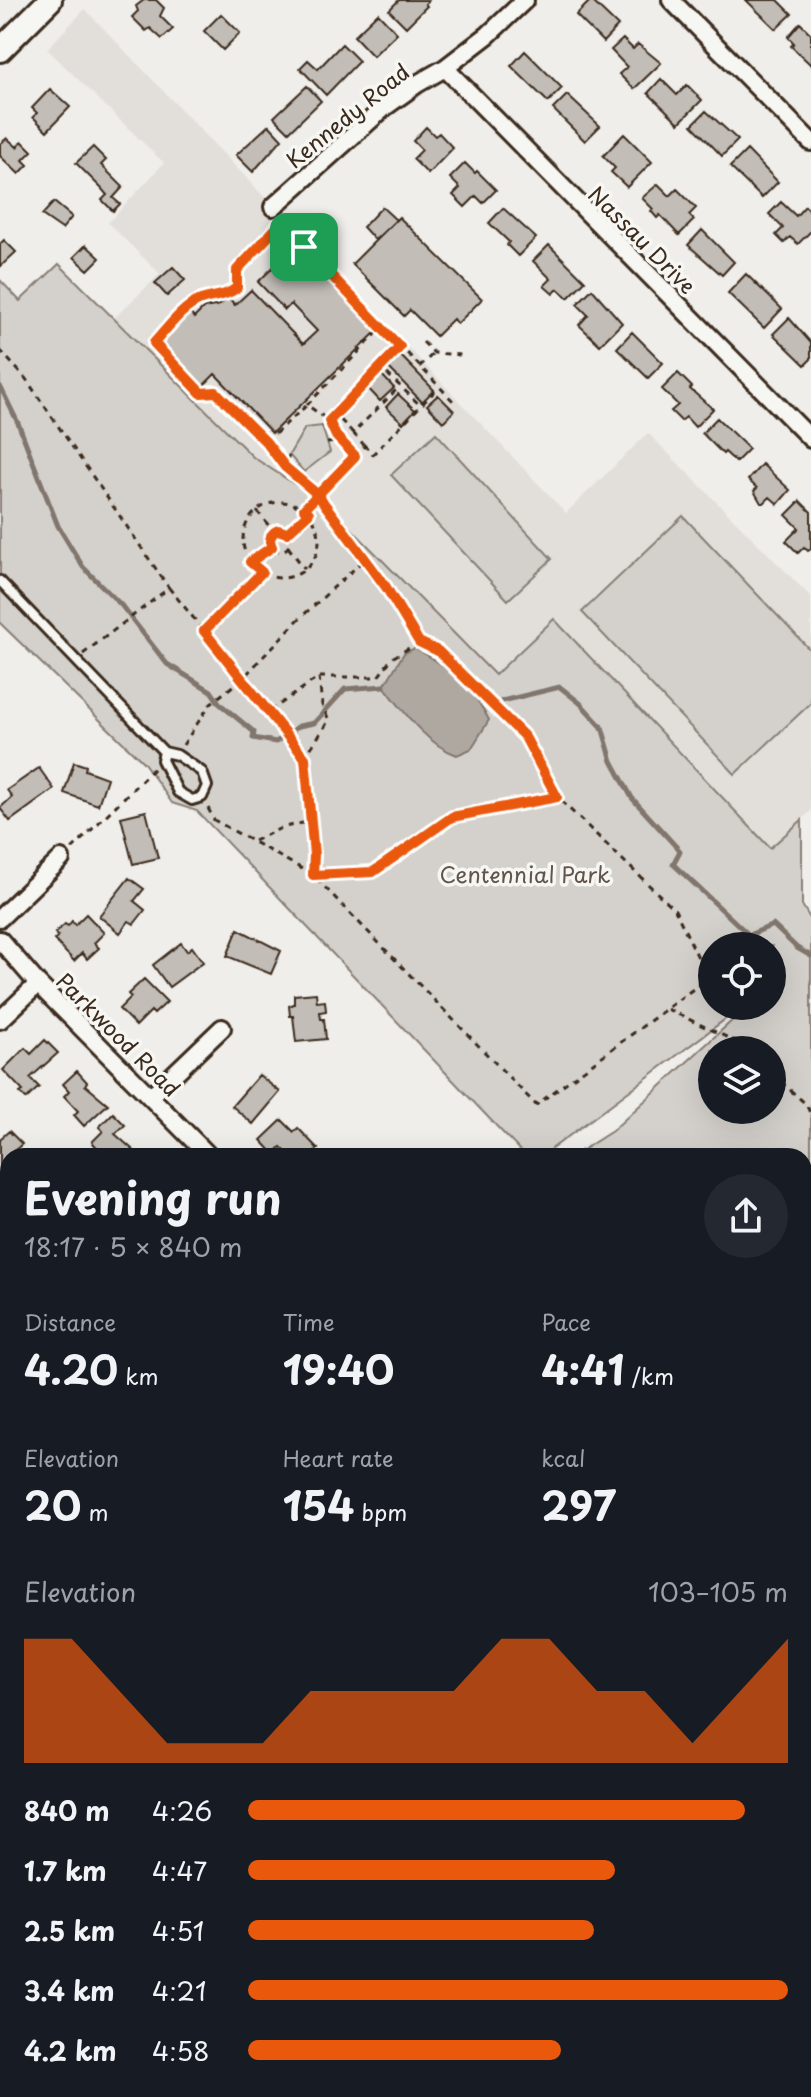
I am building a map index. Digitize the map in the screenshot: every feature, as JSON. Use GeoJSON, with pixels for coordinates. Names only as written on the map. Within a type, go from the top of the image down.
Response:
{"type":"FeatureCollection","features":[{"type":"Feature","properties":{"kind":"main road"},"geometry":{"type":"LineString","coordinates":[[0,50],[41,3]]}},
{"type":"Feature","properties":{"kind":"street","name":"Kennedy Road"},"geometry":{"type":"LineString","coordinates":[[273,212],[385,107],[445,68],[488,35],[525,0]]}},
{"type":"Feature","properties":{"kind":"street"},"geometry":{"type":"LineString","coordinates":[[671,0],[811,142]]}},
{"type":"Feature","properties":{"kind":"street","name":"Nassau Drive"},"geometry":{"type":"LineString","coordinates":[[445,68],[811,439]]}},
{"type":"Feature","properties":{"kind":"street"},"geometry":{"type":"LineString","coordinates":[[0,918],[61,859]]}},
{"type":"Feature","properties":{"kind":"street","name":"Parkwood Road"},"geometry":{"type":"LineString","coordinates":[[0,940],[38,984],[201,1148]]}},
{"type":"Feature","properties":{"kind":"street"},"geometry":{"type":"LineString","coordinates":[[0,1020],[38,984]]}},
{"type":"Feature","properties":{"kind":"street"},"geometry":{"type":"LineString","coordinates":[[151,1096],[222,1028]]}},
{"type":"Feature","properties":{"kind":"lane"},"geometry":{"type":"LineString","coordinates":[[0,581],[164,752],[177,755],[202,772],[207,786],[202,797],[192,800],[178,792],[162,760],[164,752]]}},
{"type":"Feature","properties":{"kind":"path"},"geometry":{"type":"LineString","coordinates":[[273,212],[280,224],[455,403]]}},
{"type":"Feature","properties":{"kind":"path"},"geometry":{"type":"LineString","coordinates":[[209,810],[214,820],[313,875],[536,1105],[708,978],[675,910],[557,797],[525,737],[438,651],[419,642],[386,587],[317,494],[285,467],[266,442],[216,392],[201,393],[154,343],[184,310],[204,298],[222,299],[237,288],[237,270],[280,224]]}},
{"type":"Feature","properties":{"kind":"path"},"geometry":{"type":"LineString","coordinates":[[299,252],[304,247]]}},
{"type":"Feature","properties":{"kind":"path"},"geometry":{"type":"LineString","coordinates":[[266,442],[382,328]]}},
{"type":"Feature","properties":{"kind":"path"},"geometry":{"type":"LineString","coordinates":[[423,342],[434,353],[461,355]]}},
{"type":"Feature","properties":{"kind":"path"},"geometry":{"type":"LineString","coordinates":[[322,426],[330,422],[400,347]]}},
{"type":"Feature","properties":{"kind":"path"},"geometry":{"type":"LineString","coordinates":[[0,350],[26,379],[169,588],[305,758],[313,875]]}},
{"type":"Feature","properties":{"kind":"path"},"geometry":{"type":"LineString","coordinates":[[419,367],[434,353]]}},
{"type":"Feature","properties":{"kind":"path"},"geometry":{"type":"LineString","coordinates":[[381,368],[421,406]]}},
{"type":"Feature","properties":{"kind":"path"},"geometry":{"type":"LineString","coordinates":[[353,433],[400,386]]}},
{"type":"Feature","properties":{"kind":"path"},"geometry":{"type":"LineString","coordinates":[[335,414],[373,454],[439,387]]}},
{"type":"Feature","properties":{"kind":"path"},"geometry":{"type":"LineString","coordinates":[[307,405],[330,422],[336,436],[355,456]]}},
{"type":"Feature","properties":{"kind":"path"},"geometry":{"type":"LineString","coordinates":[[327,443],[341,441]]}},
{"type":"Feature","properties":{"kind":"path"},"geometry":{"type":"LineString","coordinates":[[304,509],[365,446]]}},
{"type":"Feature","properties":{"kind":"path"},"geometry":{"type":"LineString","coordinates":[[285,467],[289,455]]}},
{"type":"Feature","properties":{"kind":"path"},"geometry":{"type":"LineString","coordinates":[[283,502],[309,513],[315,522],[319,542],[312,562],[305,569],[284,577],[262,572],[250,562],[245,552],[244,532],[257,511],[272,503],[283,502]]}},
{"type":"Feature","properties":{"kind":"path"},"geometry":{"type":"LineString","coordinates":[[257,511],[274,532]]}},
{"type":"Feature","properties":{"kind":"path"},"geometry":{"type":"LineString","coordinates":[[287,533],[309,513]]}},
{"type":"Feature","properties":{"kind":"path"},"geometry":{"type":"LineString","coordinates":[[274,532],[287,533],[291,540],[288,547],[281,551],[272,547],[270,540],[274,532]]}},
{"type":"Feature","properties":{"kind":"path"},"geometry":{"type":"LineString","coordinates":[[250,562],[272,547]]}},
{"type":"Feature","properties":{"kind":"path"},"geometry":{"type":"LineString","coordinates":[[288,547],[305,569]]}},
{"type":"Feature","properties":{"kind":"path"},"geometry":{"type":"LineString","coordinates":[[177,755],[211,703],[243,678],[298,620],[365,559]]}},
{"type":"Feature","properties":{"kind":"path"},"geometry":{"type":"LineString","coordinates":[[204,631],[262,572]]}},
{"type":"Feature","properties":{"kind":"path"},"geometry":{"type":"LineString","coordinates":[[87,651],[169,588]]}},
{"type":"Feature","properties":{"kind":"path"},"geometry":{"type":"LineString","coordinates":[[270,711],[319,677],[378,677],[392,658],[419,642]]}},
{"type":"Feature","properties":{"kind":"path"},"geometry":{"type":"LineString","coordinates":[[305,758],[329,720],[322,705],[319,677]]}},
{"type":"Feature","properties":{"kind":"path"},"geometry":{"type":"LineString","coordinates":[[61,859],[158,763]]}},
{"type":"Feature","properties":{"kind":"path"},"geometry":{"type":"LineString","coordinates":[[313,875],[373,872],[452,817],[557,797]]}},
{"type":"Feature","properties":{"kind":"path"},"geometry":{"type":"LineString","coordinates":[[253,842],[281,828],[311,821]]}},
{"type":"Feature","properties":{"kind":"path"},"geometry":{"type":"LineString","coordinates":[[667,1009],[724,1036]]}},
{"type":"Feature","properties":{"kind":"path"},"geometry":{"type":"LineString","coordinates":[[786,1086],[806,1104],[811,1115]]}},
{"type":"Feature","properties":{"kind":"shaded area"},"geometry":{"type":"Polygon","coordinates":[[[85,9],[566,513],[648,433],[811,597],[811,811],[771,849],[554,619],[496,676],[331,508],[253,457],[113,319],[160,274],[108,223],[164,163],[47,49],[85,9]]]}},
{"type":"Feature","properties":{"kind":"shaded area"},"geometry":{"type":"Polygon","coordinates":[[[415,648],[458,678],[483,708],[489,720],[471,749],[457,755],[435,743],[416,726],[384,686],[404,653],[415,648]]]}},
{"type":"Feature","properties":{"kind":"green space","name":"Centennial Park"},"geometry":{"type":"Polygon","coordinates":[[[59,264],[253,457],[331,508],[495,675],[554,619],[770,848],[802,820],[802,905],[811,920],[811,1148],[585,1148],[612,1131],[698,1052],[698,1124],[786,1124],[786,1036],[715,1036],[733,1020],[786,1020],[786,932],[698,932],[698,1020],[724,1020],[703,1036],[698,1036],[698,1040],[553,1148],[517,1148],[197,811],[172,803],[144,763],[0,623],[0,280],[20,301],[59,264]]]}},
{"type":"Feature","properties":{"kind":"green space"},"geometry":{"type":"Polygon","coordinates":[[[322,426],[330,452],[304,472],[289,455],[305,428],[322,426]]]}},
{"type":"Feature","properties":{"kind":"green space"},"geometry":{"type":"Polygon","coordinates":[[[436,433],[552,559],[508,600],[391,475],[436,433]]]}},
{"type":"Feature","properties":{"kind":"green space"},"geometry":{"type":"Polygon","coordinates":[[[683,516],[811,651],[811,703],[735,774],[582,612],[683,516]]]}},
{"type":"Feature","properties":{"kind":"building"},"geometry":{"type":"Polygon","coordinates":[[[144,0],[156,0],[164,8],[160,16],[173,29],[162,39],[150,28],[146,31],[132,17],[138,11],[136,6],[144,0]]]}},
{"type":"Feature","properties":{"kind":"building"},"geometry":{"type":"Polygon","coordinates":[[[399,0],[429,0],[406,27],[389,10],[399,0]]]}},
{"type":"Feature","properties":{"kind":"building"},"geometry":{"type":"Polygon","coordinates":[[[591,0],[618,26],[603,42],[576,15],[591,0]]]}},
{"type":"Feature","properties":{"kind":"building"},"geometry":{"type":"Polygon","coordinates":[[[746,0],[778,0],[792,14],[776,29],[746,0]]]}},
{"type":"Feature","properties":{"kind":"building"},"geometry":{"type":"Polygon","coordinates":[[[378,13],[397,33],[373,56],[354,36],[378,13]]]}},
{"type":"Feature","properties":{"kind":"building"},"geometry":{"type":"Polygon","coordinates":[[[221,14],[240,33],[223,50],[204,31],[221,14]]]}},
{"type":"Feature","properties":{"kind":"building"},"geometry":{"type":"Polygon","coordinates":[[[800,23],[811,34],[811,65],[791,46],[794,43],[788,37],[800,23]]]}},
{"type":"Feature","properties":{"kind":"building"},"geometry":{"type":"Polygon","coordinates":[[[623,39],[633,49],[638,44],[661,63],[634,89],[619,74],[627,67],[611,50],[623,39]]]}},
{"type":"Feature","properties":{"kind":"building"},"geometry":{"type":"Polygon","coordinates":[[[342,44],[359,61],[326,95],[300,68],[308,60],[318,69],[342,44]]]}},
{"type":"Feature","properties":{"kind":"building"},"geometry":{"type":"Polygon","coordinates":[[[525,51],[562,88],[548,102],[511,66],[525,51]]]}},
{"type":"Feature","properties":{"kind":"building"},"geometry":{"type":"Polygon","coordinates":[[[661,79],[677,95],[687,85],[702,100],[679,123],[648,93],[661,79]]]}},
{"type":"Feature","properties":{"kind":"building"},"geometry":{"type":"Polygon","coordinates":[[[307,86],[321,101],[289,132],[274,117],[307,86]]]}},
{"type":"Feature","properties":{"kind":"building"},"geometry":{"type":"Polygon","coordinates":[[[50,89],[70,107],[47,131],[33,117],[37,113],[32,108],[50,89]]]}},
{"type":"Feature","properties":{"kind":"building"},"geometry":{"type":"Polygon","coordinates":[[[567,95],[600,126],[585,141],[553,109],[567,95]]]}},
{"type":"Feature","properties":{"kind":"building"},"geometry":{"type":"Polygon","coordinates":[[[706,111],[738,140],[722,156],[692,125],[706,111]]]}},
{"type":"Feature","properties":{"kind":"building"},"geometry":{"type":"Polygon","coordinates":[[[269,125],[282,139],[253,172],[236,155],[269,125]]]}},
{"type":"Feature","properties":{"kind":"building"},"geometry":{"type":"Polygon","coordinates":[[[426,127],[435,136],[439,133],[453,148],[428,174],[413,159],[422,150],[413,141],[426,127]]]}},
{"type":"Feature","properties":{"kind":"building"},"geometry":{"type":"Polygon","coordinates":[[[624,134],[652,162],[627,187],[611,172],[615,168],[603,156],[624,134]]]}},
{"type":"Feature","properties":{"kind":"building"},"geometry":{"type":"Polygon","coordinates":[[[7,138],[17,147],[22,141],[32,151],[23,160],[28,165],[19,174],[0,156],[0,144],[7,138]]]}},
{"type":"Feature","properties":{"kind":"building"},"geometry":{"type":"Polygon","coordinates":[[[93,147],[106,160],[101,165],[123,187],[113,198],[120,204],[113,211],[102,200],[107,195],[76,163],[93,147]]]}},
{"type":"Feature","properties":{"kind":"building"},"geometry":{"type":"Polygon","coordinates":[[[747,150],[778,182],[762,198],[730,167],[747,150]]]}},
{"type":"Feature","properties":{"kind":"building"},"geometry":{"type":"Polygon","coordinates":[[[465,163],[496,190],[483,203],[476,196],[465,207],[453,195],[460,188],[450,178],[465,163]]]}},
{"type":"Feature","properties":{"kind":"building"},"geometry":{"type":"Polygon","coordinates":[[[658,184],[670,196],[677,189],[696,208],[689,215],[694,220],[679,235],[660,215],[657,218],[642,198],[658,184]]]}},
{"type":"Feature","properties":{"kind":"building"},"geometry":{"type":"Polygon","coordinates":[[[54,202],[72,217],[62,229],[42,215],[54,202]]]}},
{"type":"Feature","properties":{"kind":"building"},"geometry":{"type":"Polygon","coordinates":[[[781,202],[796,216],[805,206],[811,212],[811,231],[798,244],[790,237],[784,243],[776,235],[783,228],[769,214],[781,202]]]}},
{"type":"Feature","properties":{"kind":"building"},"geometry":{"type":"Polygon","coordinates":[[[382,207],[396,220],[375,240],[363,227],[382,207]]]}},
{"type":"Feature","properties":{"kind":"building"},"geometry":{"type":"Polygon","coordinates":[[[503,208],[536,238],[518,256],[507,245],[509,242],[489,223],[503,208]]]}},
{"type":"Feature","properties":{"kind":"building"},"geometry":{"type":"Polygon","coordinates":[[[399,217],[482,299],[457,324],[453,319],[436,336],[410,310],[404,316],[352,264],[399,217]]]}},
{"type":"Feature","properties":{"kind":"building"},"geometry":{"type":"Polygon","coordinates":[[[702,230],[734,262],[722,275],[688,245],[702,230]]]}},
{"type":"Feature","properties":{"kind":"building"},"geometry":{"type":"Polygon","coordinates":[[[4,240],[16,252],[0,267],[0,244],[4,240]]]}},
{"type":"Feature","properties":{"kind":"building"},"geometry":{"type":"Polygon","coordinates":[[[86,245],[100,258],[88,270],[74,257],[86,245]]]}},
{"type":"Feature","properties":{"kind":"building"},"geometry":{"type":"Polygon","coordinates":[[[549,245],[585,281],[568,298],[558,289],[553,294],[544,286],[551,279],[533,261],[549,245]]]}},
{"type":"Feature","properties":{"kind":"building"},"geometry":{"type":"Polygon","coordinates":[[[294,247],[377,331],[272,433],[215,374],[201,388],[158,344],[190,313],[194,318],[204,308],[220,305],[228,297],[235,305],[251,290],[303,344],[317,331],[291,304],[285,310],[258,282],[294,247]]]}},
{"type":"Feature","properties":{"kind":"building"},"geometry":{"type":"Polygon","coordinates":[[[173,267],[185,280],[167,296],[155,283],[173,267]]]}},
{"type":"Feature","properties":{"kind":"building"},"geometry":{"type":"Polygon","coordinates":[[[746,274],[782,309],[764,328],[728,293],[746,274]]]}},
{"type":"Feature","properties":{"kind":"building"},"geometry":{"type":"Polygon","coordinates":[[[592,289],[622,323],[600,345],[579,325],[588,315],[577,304],[592,289]]]}},
{"type":"Feature","properties":{"kind":"building"},"geometry":{"type":"Polygon","coordinates":[[[789,318],[811,343],[811,359],[805,365],[773,334],[789,318]]]}},
{"type":"Feature","properties":{"kind":"building"},"geometry":{"type":"Polygon","coordinates":[[[632,332],[663,363],[648,378],[617,348],[632,332]]]}},
{"type":"Feature","properties":{"kind":"building"},"geometry":{"type":"Polygon","coordinates":[[[397,352],[434,390],[422,402],[385,364],[397,352]]]}},
{"type":"Feature","properties":{"kind":"building"},"geometry":{"type":"Polygon","coordinates":[[[379,372],[394,388],[380,401],[365,385],[379,372]]]}},
{"type":"Feature","properties":{"kind":"building"},"geometry":{"type":"Polygon","coordinates":[[[678,373],[692,387],[690,389],[713,409],[695,427],[686,417],[681,421],[671,411],[678,405],[662,389],[678,373]]]}},
{"type":"Feature","properties":{"kind":"building"},"geometry":{"type":"Polygon","coordinates":[[[398,394],[415,410],[403,423],[386,407],[398,394]]]}},
{"type":"Feature","properties":{"kind":"building"},"geometry":{"type":"Polygon","coordinates":[[[438,395],[454,411],[443,422],[427,405],[438,395]]]}},
{"type":"Feature","properties":{"kind":"building"},"geometry":{"type":"Polygon","coordinates":[[[717,418],[749,449],[736,462],[702,433],[717,418]]]}},
{"type":"Feature","properties":{"kind":"building"},"geometry":{"type":"Polygon","coordinates":[[[762,464],[790,490],[778,504],[770,497],[761,503],[754,491],[757,488],[748,480],[762,464]]]}},
{"type":"Feature","properties":{"kind":"building"},"geometry":{"type":"Polygon","coordinates":[[[800,501],[811,512],[811,549],[808,551],[804,547],[798,553],[786,541],[799,528],[786,515],[800,501]]]}},
{"type":"Feature","properties":{"kind":"building"},"geometry":{"type":"Polygon","coordinates":[[[74,762],[107,778],[98,805],[64,793],[74,762]]]}},
{"type":"Feature","properties":{"kind":"building"},"geometry":{"type":"Polygon","coordinates":[[[39,768],[54,789],[10,821],[0,808],[12,797],[7,790],[39,768]]]}},
{"type":"Feature","properties":{"kind":"building"},"geometry":{"type":"Polygon","coordinates":[[[146,811],[158,858],[133,864],[121,817],[146,811]]]}},
{"type":"Feature","properties":{"kind":"building"},"geometry":{"type":"Polygon","coordinates":[[[129,878],[144,889],[134,901],[145,910],[134,924],[129,921],[120,933],[99,916],[129,878]]]}},
{"type":"Feature","properties":{"kind":"building"},"geometry":{"type":"Polygon","coordinates":[[[86,914],[104,933],[94,943],[99,948],[87,959],[82,953],[74,961],[54,940],[58,936],[55,933],[72,921],[75,925],[86,914]]]}},
{"type":"Feature","properties":{"kind":"building"},"geometry":{"type":"Polygon","coordinates":[[[238,929],[281,951],[271,974],[227,956],[238,929]]]}},
{"type":"Feature","properties":{"kind":"building"},"geometry":{"type":"Polygon","coordinates":[[[181,943],[187,951],[192,947],[203,962],[169,987],[153,965],[181,943]]]}},
{"type":"Feature","properties":{"kind":"building"},"geometry":{"type":"Polygon","coordinates":[[[144,979],[167,1002],[154,1014],[151,1011],[136,1026],[119,1009],[131,997],[128,994],[144,979]]]}},
{"type":"Feature","properties":{"kind":"building"},"geometry":{"type":"Polygon","coordinates":[[[316,993],[317,1002],[325,1001],[326,1011],[320,1012],[326,1039],[296,1042],[289,1006],[294,1004],[294,995],[316,993]]]}},
{"type":"Feature","properties":{"kind":"building"},"geometry":{"type":"Polygon","coordinates":[[[45,1040],[58,1053],[30,1078],[39,1087],[26,1099],[20,1093],[23,1091],[3,1070],[25,1048],[31,1054],[45,1040]]]}},
{"type":"Feature","properties":{"kind":"building"},"geometry":{"type":"Polygon","coordinates":[[[77,1071],[87,1082],[85,1085],[108,1104],[84,1126],[74,1115],[78,1111],[64,1096],[69,1091],[63,1084],[77,1071]]]}},
{"type":"Feature","properties":{"kind":"building"},"geometry":{"type":"Polygon","coordinates":[[[259,1075],[280,1092],[253,1124],[232,1106],[259,1075]]]}},
{"type":"Feature","properties":{"kind":"building"},"geometry":{"type":"Polygon","coordinates":[[[113,1113],[125,1125],[115,1134],[131,1148],[98,1148],[92,1142],[103,1131],[99,1127],[113,1113]]]}},
{"type":"Feature","properties":{"kind":"building"},"geometry":{"type":"Polygon","coordinates":[[[282,1120],[294,1132],[298,1128],[317,1148],[268,1148],[261,1140],[282,1120]]]}},
{"type":"Feature","properties":{"kind":"building"},"geometry":{"type":"Polygon","coordinates":[[[9,1131],[22,1144],[18,1148],[0,1148],[0,1139],[9,1131]]]}},
{"type":"Feature","properties":{"kind":"waterway"},"geometry":{"type":"LineString","coordinates":[[0,386],[18,423],[58,526],[83,567],[121,605],[167,664],[211,691],[220,704],[254,732],[253,738],[276,742],[299,726],[314,723],[345,689],[384,686]]}},
{"type":"Feature","properties":{"kind":"waterway"},"geometry":{"type":"LineString","coordinates":[[502,701],[560,687],[580,703],[602,727],[612,761],[632,798],[680,851],[673,864],[749,935],[773,925],[797,948],[811,956]]}},
{"type":"Feature","properties":{"kind":"route"},"geometry":{"type":"LineString","coordinates":[[304,247],[280,224],[237,270],[237,288],[225,296],[204,298],[184,310],[154,343],[201,393],[216,392],[266,442],[285,467],[317,494],[386,587],[419,642],[438,651],[525,737],[557,797],[452,817],[373,872],[313,875],[305,758],[204,631],[262,572],[250,562],[272,547],[270,540],[273,534],[278,530],[287,533],[309,513],[304,509],[317,494],[355,456],[336,436],[329,421],[400,347],[304,247]]}}]}
